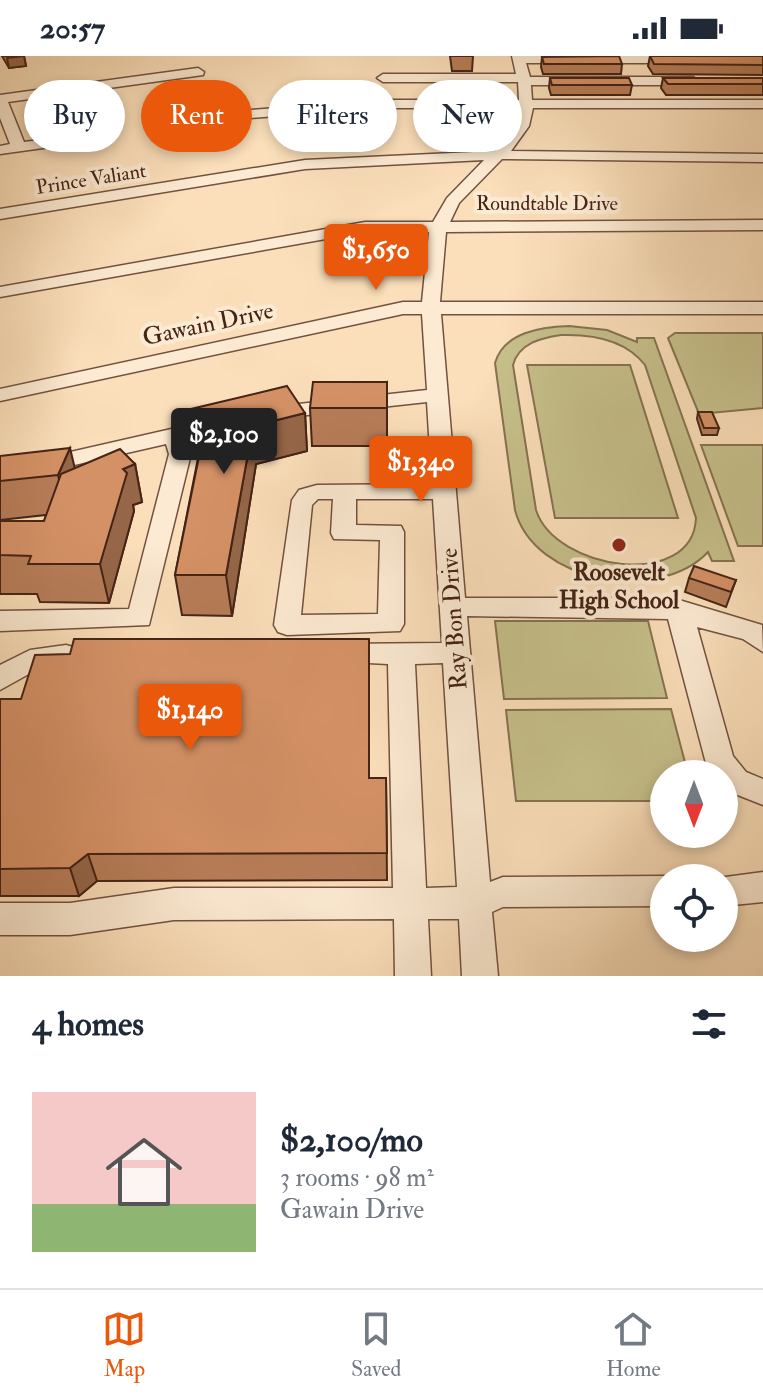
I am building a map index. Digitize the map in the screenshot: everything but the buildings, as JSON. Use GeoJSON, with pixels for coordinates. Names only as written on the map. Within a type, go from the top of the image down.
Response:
{"type":"FeatureCollection","features":[{"type":"Feature","properties":{"kind":"street"},"geometry":{"type":"LineString","coordinates":[[383,78],[440,72],[476,78],[689,59]]}},
{"type":"Feature","properties":{"kind":"street"},"geometry":{"type":"LineString","coordinates":[[19,148],[0,99],[198,72]]}},
{"type":"Feature","properties":{"kind":"street"},"geometry":{"type":"LineString","coordinates":[[523,75],[763,104]]}},
{"type":"Feature","properties":{"kind":"street"},"geometry":{"type":"LineString","coordinates":[[252,114],[356,105],[523,75],[704,81]]}},
{"type":"Feature","properties":{"kind":"street","name":"Ray Bon Drive"},"geometry":{"type":"LineString","coordinates":[[480,976],[431,309],[431,256],[453,201],[500,156],[521,130],[523,75]]}},
{"type":"Feature","properties":{"kind":"street"},"geometry":{"type":"LineString","coordinates":[[0,150],[24,147]]}},
{"type":"Feature","properties":{"kind":"street","name":"Prince Valiant"},"geometry":{"type":"LineString","coordinates":[[0,214],[306,164],[500,156],[763,158]]}},
{"type":"Feature","properties":{"kind":"street","name":"Roundtable Drive"},"geometry":{"type":"LineString","coordinates":[[0,292],[344,229],[441,225],[763,225]]}},
{"type":"Feature","properties":{"kind":"street","name":"Gawain Drive"},"geometry":{"type":"LineString","coordinates":[[0,395],[403,308],[763,308]]}},
{"type":"Feature","properties":{"kind":"street"},"geometry":{"type":"LineString","coordinates":[[0,475],[288,409],[380,403],[387,408],[438,403]]}},
{"type":"Feature","properties":{"kind":"street"},"geometry":{"type":"LineString","coordinates":[[0,621],[140,618],[180,454],[174,436]]}},
{"type":"Feature","properties":{"kind":"street"},"geometry":{"type":"LineString","coordinates":[[345,492],[343,533],[392,532],[391,624],[287,625],[300,505],[307,495],[317,492],[444,491]]}},
{"type":"Feature","properties":{"kind":"street"},"geometry":{"type":"LineString","coordinates":[[453,607],[679,609],[752,632],[763,642]]}},
{"type":"Feature","properties":{"kind":"street"},"geometry":{"type":"LineString","coordinates":[[679,609],[722,765],[742,787],[763,792]]}},
{"type":"Feature","properties":{"kind":"street"},"geometry":{"type":"LineString","coordinates":[[401,653],[413,976]]}},
{"type":"Feature","properties":{"kind":"street"},"geometry":{"type":"LineString","coordinates":[[305,654],[456,653]]}},
{"type":"Feature","properties":{"kind":"street"},"geometry":{"type":"LineString","coordinates":[[0,679],[30,660],[51,655],[98,655]]}},
{"type":"Feature","properties":{"kind":"street"},"geometry":{"type":"LineString","coordinates":[[738,890],[763,887]]}},
{"type":"Feature","properties":{"kind":"street"},"geometry":{"type":"LineString","coordinates":[[0,919],[70,919],[174,904],[474,903],[503,892],[650,891]]}},
{"type":"Feature","properties":{"kind":"shaded area"},"geometry":{"type":"Polygon","coordinates":[[[558,327],[607,330],[637,342],[637,338],[654,338],[734,561],[712,561],[708,552],[686,568],[660,578],[630,581],[600,578],[571,569],[546,555],[527,535],[515,510],[495,363],[506,344],[515,338],[536,330],[558,327]],[[553,336],[532,343],[520,351],[513,365],[536,510],[548,531],[569,547],[594,558],[622,564],[649,563],[672,556],[689,541],[696,518],[645,365],[618,344],[595,337],[553,336]]]}},
{"type":"Feature","properties":{"kind":"shaded area"},"geometry":{"type":"Polygon","coordinates":[[[675,333],[763,333],[763,408],[699,414],[668,338],[675,333]]]}},
{"type":"Feature","properties":{"kind":"shaded area"},"geometry":{"type":"Polygon","coordinates":[[[527,365],[630,365],[678,518],[555,518],[527,365]]]}},
{"type":"Feature","properties":{"kind":"shaded area"},"geometry":{"type":"Polygon","coordinates":[[[701,445],[763,445],[763,546],[738,546],[701,445]]]}},
{"type":"Feature","properties":{"kind":"shaded area"},"geometry":{"type":"Polygon","coordinates":[[[495,621],[648,621],[667,698],[504,699],[495,621]]]}},
{"type":"Feature","properties":{"kind":"shaded area"},"geometry":{"type":"Polygon","coordinates":[[[671,709],[684,760],[650,760],[650,801],[516,801],[506,710],[671,709]]]}},
{"type":"Feature","properties":{"kind":"place","name":"Roosevelt High School"},"geometry":{"type":"Point","coordinates":[619,545]}}]}
